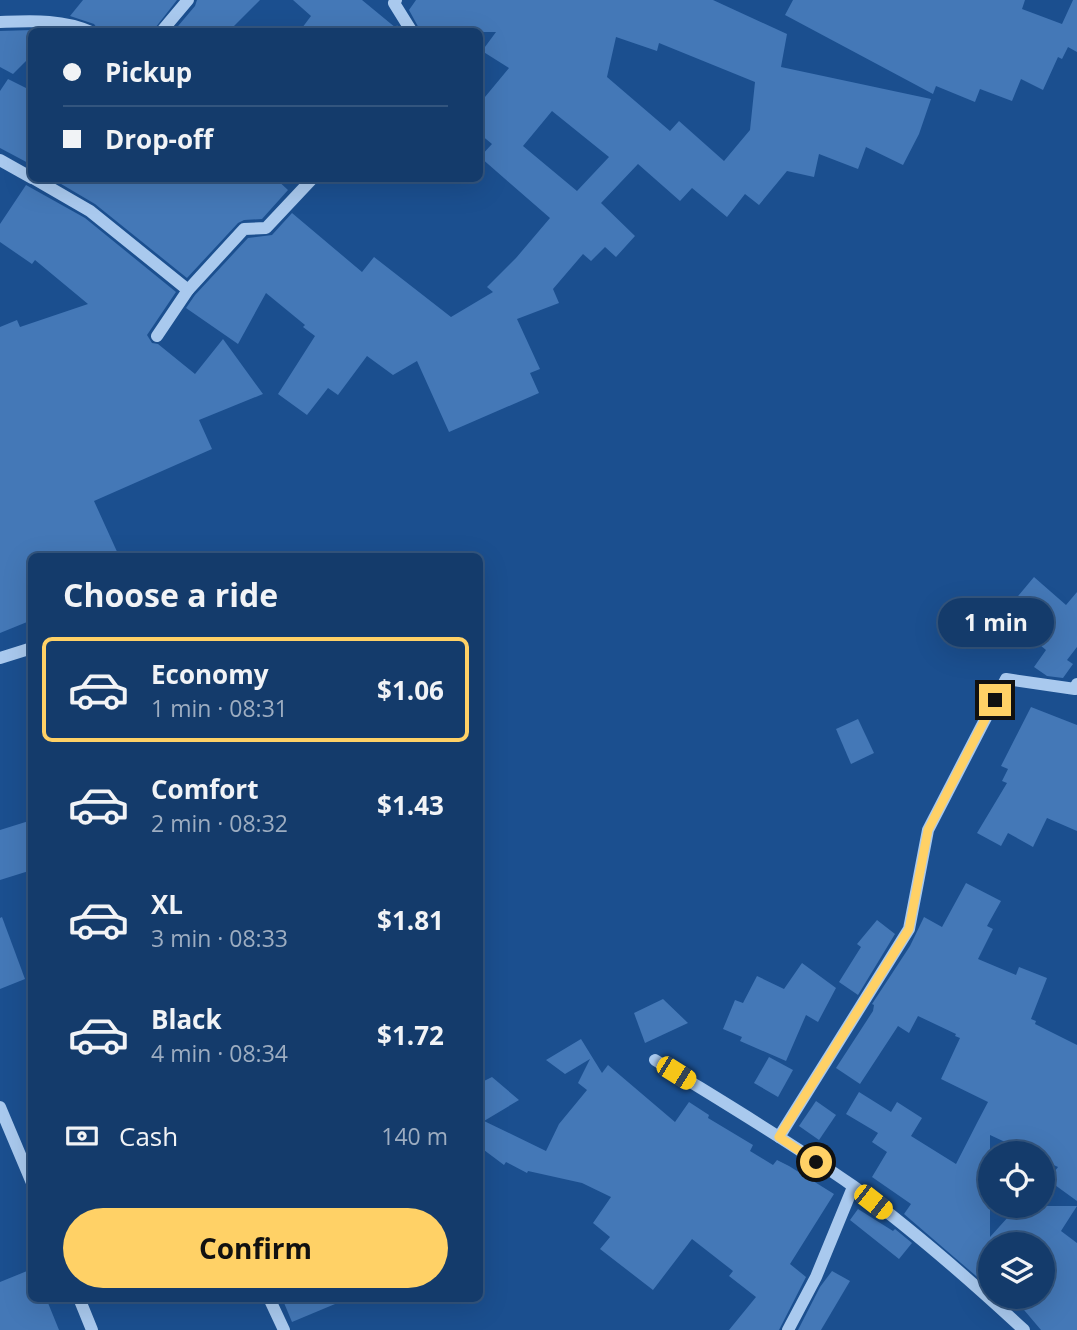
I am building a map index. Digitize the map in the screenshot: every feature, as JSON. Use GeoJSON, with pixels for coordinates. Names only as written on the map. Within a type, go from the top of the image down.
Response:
{"type":"FeatureCollection","features":[{"type":"Feature","properties":{"kind":"street"},"geometry":{"type":"LineString","coordinates":[[164,28],[188,0]]}},
{"type":"Feature","properties":{"kind":"street"},"geometry":{"type":"LineString","coordinates":[[397,0],[394,3],[410,28]]}},
{"type":"Feature","properties":{"kind":"street"},"geometry":{"type":"LineString","coordinates":[[0,22],[46,21],[82,28]]}},
{"type":"Feature","properties":{"kind":"street"},"geometry":{"type":"LineString","coordinates":[[0,160],[28,176]]}},
{"type":"Feature","properties":{"kind":"street"},"geometry":{"type":"LineString","coordinates":[[39,182],[90,211],[188,290]]}},
{"type":"Feature","properties":{"kind":"street"},"geometry":{"type":"LineString","coordinates":[[157,336],[188,290],[244,229],[266,229],[309,182]]}},
{"type":"Feature","properties":{"kind":"street"},"geometry":{"type":"LineString","coordinates":[[0,658],[28,649]]}},
{"type":"Feature","properties":{"kind":"street"},"geometry":{"type":"LineString","coordinates":[[779,1137],[909,929],[928,830],[1006,678],[1075,689],[1077,684]]}},
{"type":"Feature","properties":{"kind":"street"},"geometry":{"type":"LineString","coordinates":[[655,1060],[779,1137],[853,1187],[963,1275],[1024,1330]]}},
{"type":"Feature","properties":{"kind":"street"},"geometry":{"type":"LineString","coordinates":[[0,1107],[28,1174]]}},
{"type":"Feature","properties":{"kind":"street"},"geometry":{"type":"LineString","coordinates":[[788,1330],[816,1278],[853,1187]]}},
{"type":"Feature","properties":{"kind":"street"},"geometry":{"type":"LineString","coordinates":[[81,1302],[92,1330]]}},
{"type":"Feature","properties":{"kind":"street"},"geometry":{"type":"LineString","coordinates":[[272,1302],[284,1330]]}},
{"type":"Feature","properties":{"kind":"building"},"geometry":{"type":"Polygon","coordinates":[[[83,0],[177,0],[155,28],[97,28],[94,24],[70,16],[83,0]]]}},
{"type":"Feature","properties":{"kind":"building"},"geometry":{"type":"Polygon","coordinates":[[[197,0],[260,0],[232,28],[176,28],[197,0]]]}},
{"type":"Feature","properties":{"kind":"building"},"geometry":{"type":"Polygon","coordinates":[[[293,0],[362,0],[396,28],[302,28],[311,16],[293,0]]]}},
{"type":"Feature","properties":{"kind":"building"},"geometry":{"type":"Polygon","coordinates":[[[416,0],[713,0],[787,34],[781,67],[931,99],[919,134],[903,165],[866,147],[858,169],[819,154],[814,177],[787,171],[759,205],[745,194],[727,217],[692,188],[680,201],[638,164],[601,203],[635,236],[616,257],[605,247],[591,261],[583,254],[553,289],[559,303],[517,319],[540,369],[530,373],[539,393],[449,432],[417,361],[393,375],[367,356],[338,395],[328,388],[307,415],[278,394],[315,336],[303,327],[305,325],[266,293],[238,344],[186,308],[248,238],[272,235],[292,213],[362,272],[374,257],[451,317],[493,292],[487,287],[550,218],[483,160],[483,154],[492,144],[483,136],[483,99],[509,68],[483,52],[496,32],[483,32],[483,28],[419,28],[409,10],[416,0]],[[616,37],[607,77],[670,131],[679,121],[724,161],[750,130],[755,82],[659,43],[657,51],[616,37]],[[552,111],[523,146],[577,191],[609,157],[552,111]]]}},
{"type":"Feature","properties":{"kind":"building"},"geometry":{"type":"Polygon","coordinates":[[[793,0],[1025,0],[1022,9],[1062,24],[1073,0],[1077,0],[1077,52],[1068,47],[1062,59],[1058,57],[1043,90],[1021,79],[1012,101],[980,89],[975,102],[936,86],[933,94],[785,15],[793,0]]]}},
{"type":"Feature","properties":{"kind":"building"},"geometry":{"type":"Polygon","coordinates":[[[28,30],[28,59],[13,74],[0,67],[0,31],[28,30]]]}},
{"type":"Feature","properties":{"kind":"building"},"geometry":{"type":"Polygon","coordinates":[[[8,79],[28,89],[28,163],[0,148],[0,91],[8,79]]]}},
{"type":"Feature","properties":{"kind":"building"},"geometry":{"type":"Polygon","coordinates":[[[58,182],[279,182],[288,190],[262,219],[238,223],[187,278],[95,204],[58,182]]]}},
{"type":"Feature","properties":{"kind":"building"},"geometry":{"type":"Polygon","coordinates":[[[26,185],[85,218],[176,292],[147,335],[152,343],[158,344],[195,374],[223,339],[263,394],[199,420],[212,449],[94,501],[118,553],[28,553],[28,622],[0,633],[0,327],[17,320],[20,327],[88,304],[35,260],[32,264],[0,242],[0,224],[26,185]]]}},
{"type":"Feature","properties":{"kind":"building"},"geometry":{"type":"Polygon","coordinates":[[[1034,577],[1066,605],[1077,592],[1077,647],[1067,660],[1073,664],[1063,678],[1047,676],[1034,667],[1046,650],[1003,614],[1034,577]]]}},
{"type":"Feature","properties":{"kind":"building"},"geometry":{"type":"Polygon","coordinates":[[[1031,707],[1077,725],[1077,831],[1047,818],[1033,847],[1008,833],[1001,846],[977,833],[1007,783],[1002,781],[1008,769],[1001,766],[1031,707]]]}},
{"type":"Feature","properties":{"kind":"building"},"geometry":{"type":"Polygon","coordinates":[[[858,719],[874,753],[851,764],[836,729],[858,719]]]}},
{"type":"Feature","properties":{"kind":"building"},"geometry":{"type":"Polygon","coordinates":[[[28,821],[28,871],[0,880],[0,830],[28,821]]]}},
{"type":"Feature","properties":{"kind":"building"},"geometry":{"type":"Polygon","coordinates":[[[966,883],[1001,901],[987,926],[993,929],[978,959],[1016,975],[1019,967],[1047,978],[1031,1019],[1036,1021],[1035,1024],[1077,1045],[1077,1201],[1055,1185],[1055,1171],[1058,1167],[1055,1166],[1055,1141],[1003,1141],[990,1135],[990,1141],[978,1141],[978,1218],[990,1218],[990,1232],[978,1232],[978,1278],[904,1214],[911,1204],[872,1177],[887,1152],[872,1142],[878,1133],[846,1114],[859,1092],[891,1112],[897,1102],[922,1118],[911,1136],[956,1164],[988,1102],[941,1079],[960,1038],[918,1016],[909,1033],[898,1026],[860,1084],[836,1068],[873,1011],[872,1004],[910,946],[924,917],[942,927],[966,883]]]}},
{"type":"Feature","properties":{"kind":"building"},"geometry":{"type":"Polygon","coordinates":[[[2,917],[25,979],[0,989],[0,918],[2,917]]]}},
{"type":"Feature","properties":{"kind":"building"},"geometry":{"type":"Polygon","coordinates":[[[877,920],[895,934],[858,995],[839,982],[861,947],[857,944],[877,920]]]}},
{"type":"Feature","properties":{"kind":"building"},"geometry":{"type":"Polygon","coordinates":[[[802,963],[836,988],[818,1022],[806,1015],[786,1061],[740,1041],[742,1037],[723,1029],[735,1000],[743,1003],[757,976],[784,989],[802,963]]]}},
{"type":"Feature","properties":{"kind":"building"},"geometry":{"type":"Polygon","coordinates":[[[663,999],[688,1023],[645,1043],[634,1013],[663,999]]]}},
{"type":"Feature","properties":{"kind":"building"},"geometry":{"type":"Polygon","coordinates":[[[581,1039],[602,1073],[608,1065],[675,1122],[689,1102],[709,1115],[708,1118],[753,1145],[750,1151],[773,1165],[777,1160],[789,1166],[834,1194],[790,1264],[806,1277],[779,1330],[729,1330],[756,1297],[729,1276],[733,1271],[692,1239],[653,1290],[600,1249],[610,1237],[593,1223],[611,1197],[582,1183],[528,1171],[527,1173],[506,1162],[504,1165],[483,1149],[483,1082],[492,1077],[519,1100],[484,1121],[546,1151],[559,1124],[587,1090],[578,1083],[590,1059],[565,1074],[546,1060],[581,1039]]]}},
{"type":"Feature","properties":{"kind":"building"},"geometry":{"type":"Polygon","coordinates":[[[769,1057],[793,1070],[778,1097],[754,1083],[769,1057]]]}},
{"type":"Feature","properties":{"kind":"building"},"geometry":{"type":"Polygon","coordinates":[[[816,1101],[836,1115],[819,1140],[799,1126],[816,1101]]]}},
{"type":"Feature","properties":{"kind":"building"},"geometry":{"type":"Polygon","coordinates":[[[1055,1206],[1077,1206],[1061,1231],[1077,1243],[1077,1330],[1041,1330],[1023,1309],[1055,1309],[1055,1232],[995,1232],[1007,1218],[1055,1218],[1055,1206]]]}},
{"type":"Feature","properties":{"kind":"building"},"geometry":{"type":"Polygon","coordinates":[[[858,1209],[893,1231],[895,1229],[912,1243],[899,1259],[850,1220],[858,1209]]]}},
{"type":"Feature","properties":{"kind":"building"},"geometry":{"type":"Polygon","coordinates":[[[28,1271],[28,1302],[48,1302],[59,1330],[0,1330],[0,1282],[28,1271]]]}},
{"type":"Feature","properties":{"kind":"building"},"geometry":{"type":"Polygon","coordinates":[[[832,1271],[850,1281],[821,1330],[798,1330],[820,1287],[832,1271]]]}},
{"type":"Feature","properties":{"kind":"building"},"geometry":{"type":"Polygon","coordinates":[[[284,1302],[340,1302],[292,1322],[284,1302]]]}},
{"type":"Feature","properties":{"kind":"route"},"geometry":{"type":"LineString","coordinates":[[816,1162],[779,1137],[909,929],[928,830],[995,700]]}}]}
